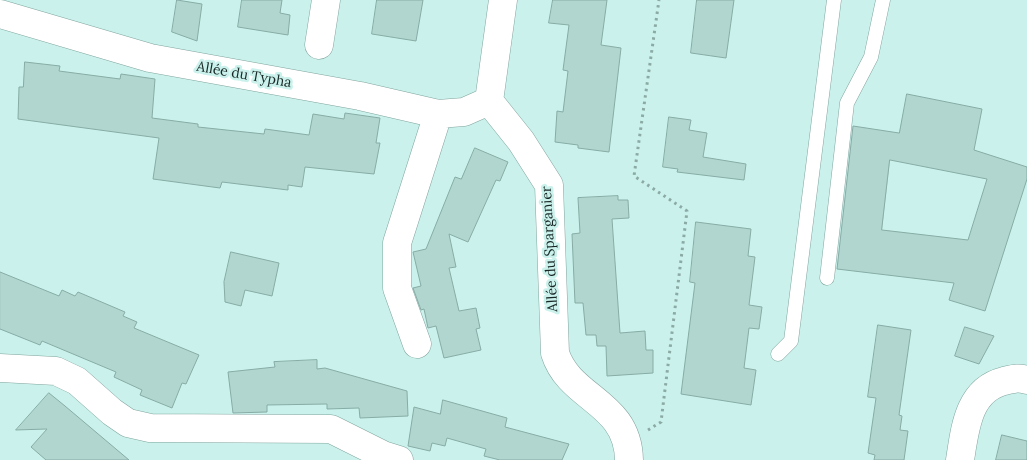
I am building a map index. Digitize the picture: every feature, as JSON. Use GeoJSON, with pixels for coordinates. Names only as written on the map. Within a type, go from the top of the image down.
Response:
{"type":"FeatureCollection","features":[{"type":"Feature","properties":{"kind":"street"},"geometry":{"type":"LineString","coordinates":[[319,45],[326,0]]}},
{"type":"Feature","properties":{"kind":"street"},"geometry":{"type":"LineString","coordinates":[[488,101],[503,0]]}},
{"type":"Feature","properties":{"kind":"street","name":"Allée du Typha"},"geometry":{"type":"LineString","coordinates":[[0,14],[150,58],[360,96],[438,114],[464,112],[488,101]]}},
{"type":"Feature","properties":{"kind":"street","name":"Allée du Sparganier"},"geometry":{"type":"LineString","coordinates":[[488,101],[521,141],[549,185],[555,353],[559,365],[567,376],[616,418],[629,451]]}},
{"type":"Feature","properties":{"kind":"street"},"geometry":{"type":"LineString","coordinates":[[417,344],[397,288],[397,243],[438,114]]}},
{"type":"Feature","properties":{"kind":"street"},"geometry":{"type":"LineString","coordinates":[[0,368],[56,371],[77,381],[112,412],[128,423],[143,427],[331,429],[383,455],[399,460]]}},
{"type":"Feature","properties":{"kind":"street"},"geometry":{"type":"LineString","coordinates":[[960,460],[965,424],[979,395],[998,383],[1019,377],[1027,380]]}},
{"type":"Feature","properties":{"kind":"lane"},"geometry":{"type":"LineString","coordinates":[[778,354],[791,341],[834,0]]}},
{"type":"Feature","properties":{"kind":"lane"},"geometry":{"type":"LineString","coordinates":[[827,278],[847,103],[871,57],[882,0]]}},
{"type":"Feature","properties":{"kind":"path"},"geometry":{"type":"LineString","coordinates":[[629,451],[662,422],[687,211],[634,176],[659,0]]}},
{"type":"Feature","properties":{"kind":"building"},"geometry":{"type":"Polygon","coordinates":[[[177,0],[202,4],[197,41],[172,32],[177,0]]]}},
{"type":"Feature","properties":{"kind":"building"},"geometry":{"type":"Polygon","coordinates":[[[242,0],[282,0],[280,13],[290,15],[288,35],[238,27],[242,0]]]}},
{"type":"Feature","properties":{"kind":"building"},"geometry":{"type":"Polygon","coordinates":[[[377,0],[423,0],[416,41],[372,34],[377,0]]]}},
{"type":"Feature","properties":{"kind":"building"},"geometry":{"type":"Polygon","coordinates":[[[553,0],[607,0],[601,45],[621,48],[609,152],[578,148],[578,145],[555,142],[557,111],[563,112],[568,71],[563,70],[569,25],[549,23],[553,0]]]}},
{"type":"Feature","properties":{"kind":"building"},"geometry":{"type":"Polygon","coordinates":[[[697,0],[734,0],[726,58],[691,53],[697,0]]]}},
{"type":"Feature","properties":{"kind":"building"},"geometry":{"type":"Polygon","coordinates":[[[25,62],[60,66],[59,71],[120,79],[121,74],[155,79],[152,118],[198,124],[198,127],[264,134],[265,129],[309,135],[313,114],[344,119],[345,113],[380,118],[376,143],[380,143],[374,174],[305,167],[302,187],[288,185],[288,190],[222,182],[220,188],[153,179],[159,138],[18,119],[19,87],[23,87],[25,62]]]}},
{"type":"Feature","properties":{"kind":"building"},"geometry":{"type":"Polygon","coordinates":[[[907,94],[982,109],[974,150],[1027,167],[1027,179],[985,311],[949,300],[954,283],[837,269],[853,126],[899,133],[907,94]],[[890,160],[882,230],[968,240],[987,179],[890,160]]]}},
{"type":"Feature","properties":{"kind":"building"},"geometry":{"type":"Polygon","coordinates":[[[669,117],[691,120],[689,130],[707,133],[703,157],[746,164],[744,180],[677,172],[678,169],[663,167],[669,117]]]}},
{"type":"Feature","properties":{"kind":"building"},"geometry":{"type":"Polygon","coordinates":[[[475,148],[508,162],[500,181],[496,180],[468,242],[449,234],[456,267],[449,268],[459,311],[476,308],[480,328],[476,329],[481,350],[444,358],[436,326],[428,328],[424,309],[421,310],[413,288],[421,286],[413,252],[426,249],[455,177],[461,179],[475,148]]]}},
{"type":"Feature","properties":{"kind":"building"},"geometry":{"type":"Polygon","coordinates":[[[618,196],[618,200],[628,200],[629,218],[612,219],[620,333],[645,331],[646,350],[653,350],[653,373],[607,376],[606,346],[597,346],[596,335],[586,335],[583,303],[575,303],[572,234],[580,233],[578,198],[618,196]]]}},
{"type":"Feature","properties":{"kind":"building"},"geometry":{"type":"Polygon","coordinates":[[[696,222],[751,229],[748,256],[755,257],[749,305],[762,307],[759,329],[749,328],[744,368],[756,370],[751,405],[681,394],[695,283],[690,282],[696,222]]]}},
{"type":"Feature","properties":{"kind":"building"},"geometry":{"type":"Polygon","coordinates":[[[231,252],[279,263],[272,296],[245,290],[241,306],[225,302],[224,282],[231,252]]]}},
{"type":"Feature","properties":{"kind":"building"},"geometry":{"type":"Polygon","coordinates":[[[0,272],[59,296],[62,290],[75,296],[78,292],[125,312],[123,316],[137,322],[134,328],[199,355],[186,384],[182,383],[172,408],[140,395],[142,390],[114,377],[116,372],[42,341],[40,345],[0,329],[0,272]]]}},
{"type":"Feature","properties":{"kind":"building"},"geometry":{"type":"Polygon","coordinates":[[[878,325],[911,330],[899,415],[902,416],[900,430],[908,431],[904,460],[874,460],[875,455],[868,453],[876,398],[868,397],[878,325]]]}},
{"type":"Feature","properties":{"kind":"building"},"geometry":{"type":"Polygon","coordinates":[[[965,327],[994,336],[979,364],[955,356],[965,327]]]}},
{"type":"Feature","properties":{"kind":"building"},"geometry":{"type":"Polygon","coordinates":[[[317,360],[317,369],[325,368],[407,391],[408,416],[360,418],[359,408],[327,409],[327,404],[267,405],[267,412],[233,413],[228,372],[275,367],[274,362],[317,360]]]}},
{"type":"Feature","properties":{"kind":"building"},"geometry":{"type":"Polygon","coordinates":[[[49,393],[129,460],[46,460],[31,447],[47,429],[16,430],[49,393]]]}},
{"type":"Feature","properties":{"kind":"building"},"geometry":{"type":"Polygon","coordinates":[[[443,400],[507,418],[505,427],[569,444],[562,460],[500,460],[484,456],[486,449],[447,438],[445,446],[432,443],[430,451],[408,446],[414,407],[440,414],[443,400]]]}},
{"type":"Feature","properties":{"kind":"building"},"geometry":{"type":"Polygon","coordinates":[[[1002,435],[1027,441],[1027,460],[996,460],[1002,435]]]}}]}
